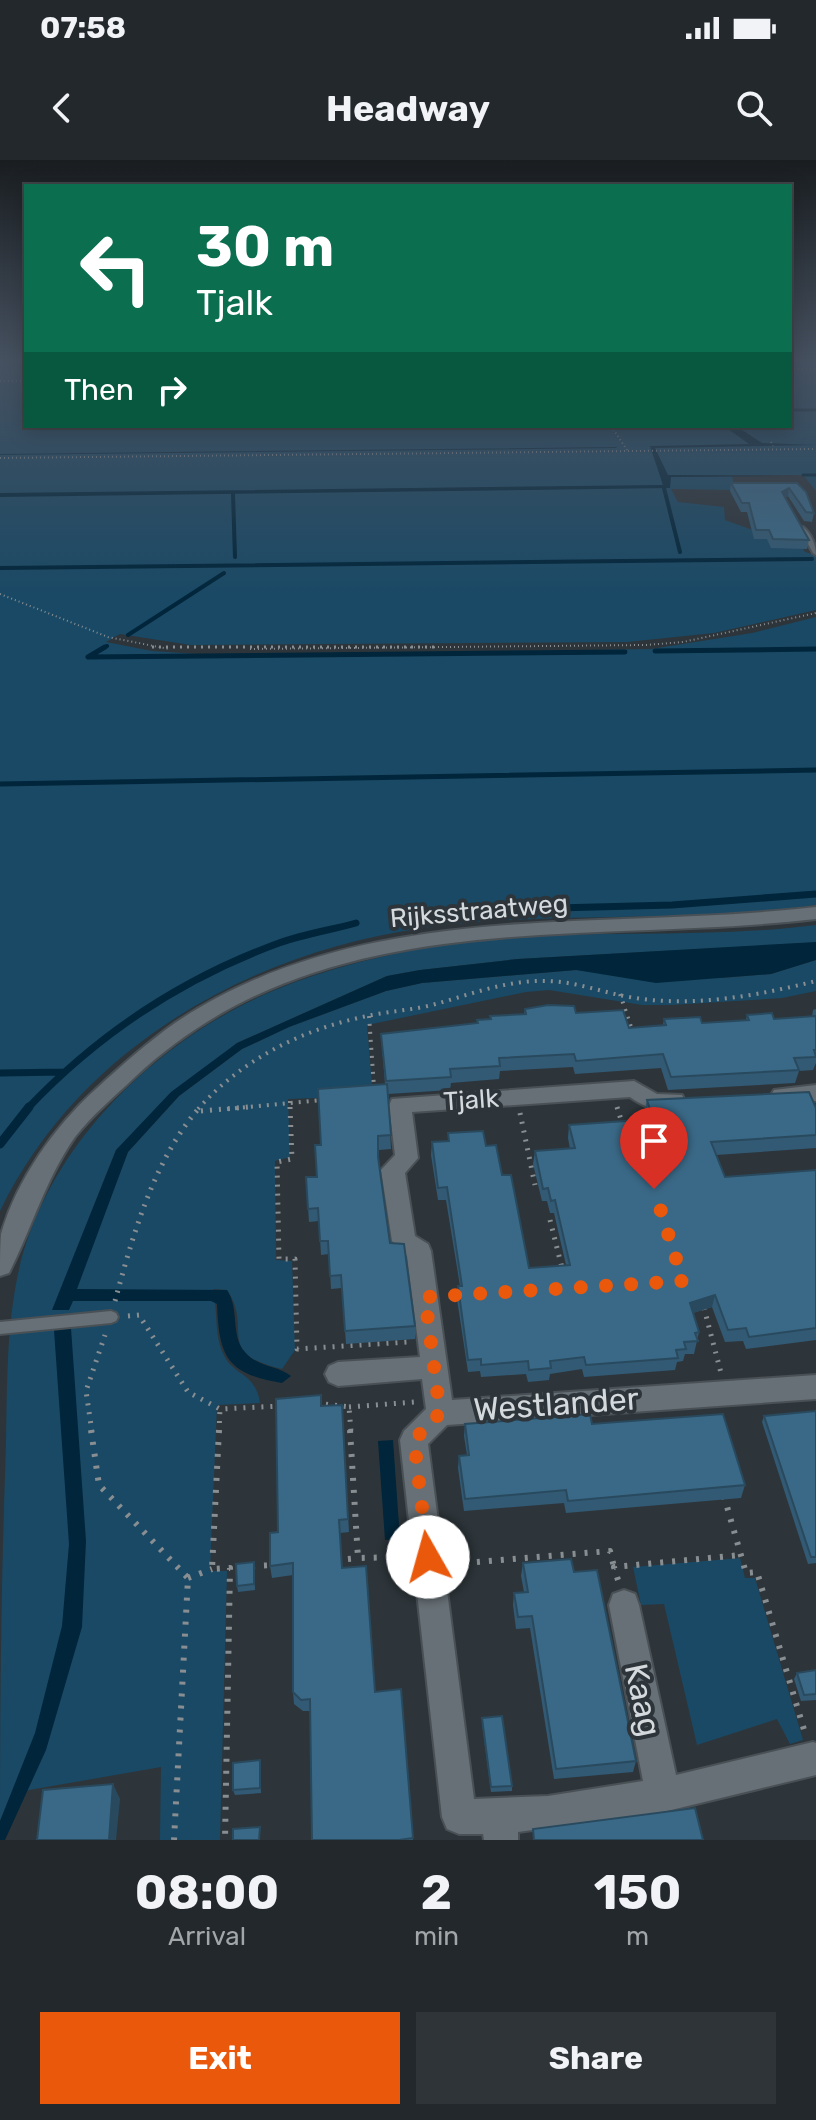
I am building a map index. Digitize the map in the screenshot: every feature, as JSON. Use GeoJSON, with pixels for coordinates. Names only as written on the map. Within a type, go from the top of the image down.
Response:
{"type":"FeatureCollection","features":[{"type":"Feature","properties":{"kind":"street","name":"Rijksstraatweg"},"geometry":{"type":"LineString","coordinates":[[0,1266],[28,1196],[69,1130],[125,1072],[192,1020],[247,989],[308,964],[402,941],[467,933],[695,924],[816,913]]}},
{"type":"Feature","properties":{"kind":"street","name":"Tjalk"},"geometry":{"type":"LineString","coordinates":[[400,1105],[634,1089],[653,1102],[699,1100]]}},
{"type":"Feature","properties":{"kind":"street"},"geometry":{"type":"LineString","coordinates":[[757,1097],[816,1093]]}},
{"type":"Feature","properties":{"kind":"street"},"geometry":{"type":"LineString","coordinates":[[400,1105],[407,1158],[393,1170],[404,1241],[419,1251],[439,1406]]}},
{"type":"Feature","properties":{"kind":"street"},"geometry":{"type":"LineString","coordinates":[[338,1374],[432,1354]]}},
{"type":"Feature","properties":{"kind":"street","name":"Westlander"},"geometry":{"type":"LineString","coordinates":[[500,1829],[459,1817],[414,1440],[439,1406],[816,1387]]}},
{"type":"Feature","properties":{"kind":"street","name":"Kaag"},"geometry":{"type":"LineString","coordinates":[[624,1605],[663,1795]]}},
{"type":"Feature","properties":{"kind":"street"},"geometry":{"type":"LineString","coordinates":[[500,1829],[813,1759]]}},
{"type":"Feature","properties":{"kind":"lane"},"geometry":{"type":"LineString","coordinates":[[798,521],[816,553]]}},
{"type":"Feature","properties":{"kind":"lane"},"geometry":{"type":"LineString","coordinates":[[0,1328],[112,1310]]}},
{"type":"Feature","properties":{"kind":"path"},"geometry":{"type":"LineString","coordinates":[[619,438],[627,450]]}},
{"type":"Feature","properties":{"kind":"path"},"geometry":{"type":"LineString","coordinates":[[0,458],[816,449]]}},
{"type":"Feature","properties":{"kind":"path"},"geometry":{"type":"LineString","coordinates":[[0,594],[108,637],[145,647],[176,650],[646,645],[683,642],[816,613]]}},
{"type":"Feature","properties":{"kind":"path"},"geometry":{"type":"LineString","coordinates":[[174,1840],[188,1578],[99,1485],[86,1391],[158,1173],[198,1112],[215,1090],[243,1066],[306,1035],[369,1016],[416,1009],[489,989],[555,981],[669,1001],[783,990],[816,981]]}},
{"type":"Feature","properties":{"kind":"path"},"geometry":{"type":"LineString","coordinates":[[620,994],[633,1035]]}},
{"type":"Feature","properties":{"kind":"path"},"geometry":{"type":"LineString","coordinates":[[369,1016],[375,1097],[400,1105]]}},
{"type":"Feature","properties":{"kind":"path"},"geometry":{"type":"LineString","coordinates":[[612,1090],[625,1132]]}},
{"type":"Feature","properties":{"kind":"path"},"geometry":{"type":"LineString","coordinates":[[517,1097],[535,1185]]}},
{"type":"Feature","properties":{"kind":"path"},"geometry":{"type":"LineString","coordinates":[[198,1112],[332,1099]]}},
{"type":"Feature","properties":{"kind":"path"},"geometry":{"type":"LineString","coordinates":[[290,1101],[292,1159],[277,1162],[279,1259],[295,1259],[297,1349],[432,1354]]}},
{"type":"Feature","properties":{"kind":"path"},"geometry":{"type":"LineString","coordinates":[[550,1220],[564,1274]]}},
{"type":"Feature","properties":{"kind":"path"},"geometry":{"type":"LineString","coordinates":[[701,1295],[726,1392]]}},
{"type":"Feature","properties":{"kind":"path"},"geometry":{"type":"LineString","coordinates":[[112,1310],[139,1315],[188,1392],[220,1409],[284,1405]]}},
{"type":"Feature","properties":{"kind":"path"},"geometry":{"type":"LineString","coordinates":[[315,1403],[349,1407],[439,1406]]}},
{"type":"Feature","properties":{"kind":"path"},"geometry":{"type":"LineString","coordinates":[[349,1407],[358,1558]]}},
{"type":"Feature","properties":{"kind":"path"},"geometry":{"type":"LineString","coordinates":[[212,1569],[220,1409]]}},
{"type":"Feature","properties":{"kind":"path"},"geometry":{"type":"LineString","coordinates":[[720,1482],[746,1573],[757,1572],[813,1759]]}},
{"type":"Feature","properties":{"kind":"path"},"geometry":{"type":"LineString","coordinates":[[329,1560],[428,1561],[610,1551],[624,1605]]}},
{"type":"Feature","properties":{"kind":"path"},"geometry":{"type":"LineString","coordinates":[[614,1567],[741,1555]]}},
{"type":"Feature","properties":{"kind":"path"},"geometry":{"type":"LineString","coordinates":[[188,1578],[212,1569],[287,1564]]}},
{"type":"Feature","properties":{"kind":"path"},"geometry":{"type":"LineString","coordinates":[[225,1840],[230,1568]]}},
{"type":"Feature","properties":{"kind":"shaded area"},"geometry":{"type":"Polygon","coordinates":[[[0,438],[816,438],[816,491],[803,475],[668,475],[661,479],[664,488],[671,477],[732,476],[735,490],[671,489],[678,502],[724,507],[725,520],[753,530],[788,528],[805,552],[816,555],[816,610],[714,633],[627,642],[191,645],[120,634],[106,642],[152,651],[228,656],[651,649],[752,633],[816,617],[816,905],[718,914],[522,919],[424,928],[359,940],[295,960],[234,985],[176,1018],[122,1057],[75,1102],[33,1153],[0,1211],[0,438]]]}},
{"type":"Feature","properties":{"kind":"shaded area"},"geometry":{"type":"Polygon","coordinates":[[[741,438],[755,438],[762,443],[816,445],[655,448],[668,475],[804,476],[671,477],[670,488],[0,497],[0,493],[663,485],[650,446],[749,444],[741,438]]]}},
{"type":"Feature","properties":{"kind":"shaded area"},"geometry":{"type":"Polygon","coordinates":[[[617,448],[0,455],[0,454],[617,448]]]}},
{"type":"Feature","properties":{"kind":"shaded area"},"geometry":{"type":"Polygon","coordinates":[[[816,925],[816,942],[809,943],[518,959],[387,976],[237,1043],[116,1150],[53,1309],[106,1208],[128,1152],[179,1096],[242,1049],[289,1027],[386,991],[422,983],[576,970],[721,978],[771,974],[816,960],[816,991],[782,998],[642,1005],[549,990],[367,1025],[373,1096],[288,1099],[290,1157],[275,1161],[276,1260],[292,1261],[295,1350],[282,1369],[261,1363],[241,1347],[234,1304],[227,1290],[213,1289],[218,1338],[223,1353],[232,1366],[254,1385],[260,1403],[217,1405],[210,1571],[227,1571],[220,1840],[160,1840],[161,1767],[12,1793],[0,1821],[10,1324],[18,1274],[32,1227],[53,1183],[80,1141],[112,1103],[149,1068],[189,1037],[231,1011],[295,982],[357,963],[488,939],[723,932],[816,925]]]}},
{"type":"Feature","properties":{"kind":"shaded area"},"geometry":{"type":"Polygon","coordinates":[[[816,942],[816,960],[771,974],[656,983],[576,970],[422,983],[386,991],[289,1027],[242,1049],[179,1096],[128,1152],[77,1289],[227,1290],[233,1305],[240,1346],[255,1361],[291,1376],[282,1383],[249,1374],[230,1360],[220,1337],[217,1304],[211,1301],[73,1301],[69,1310],[52,1310],[116,1150],[171,1092],[237,1043],[387,976],[420,970],[518,959],[816,942]]]}},
{"type":"Feature","properties":{"kind":"shaded area"},"geometry":{"type":"Polygon","coordinates":[[[71,1328],[86,1541],[82,1627],[46,1750],[5,1840],[0,1840],[0,1821],[35,1733],[62,1626],[69,1544],[54,1330],[71,1328]]]}},
{"type":"Feature","properties":{"kind":"shaded area"},"geometry":{"type":"Polygon","coordinates":[[[393,1440],[400,1539],[385,1540],[378,1441],[393,1440]]]}},
{"type":"Feature","properties":{"kind":"shaded area"},"geometry":{"type":"Polygon","coordinates":[[[740,1558],[745,1578],[755,1578],[803,1740],[790,1744],[777,1719],[697,1745],[664,1604],[641,1605],[633,1567],[740,1558]]]}},
{"type":"Feature","properties":{"kind":"building"},"geometry":{"type":"Polygon","coordinates":[[[731,483],[797,483],[806,492],[814,513],[806,512],[789,488],[782,492],[809,540],[773,539],[769,530],[756,530],[749,503],[742,503],[731,483]]]}},
{"type":"Feature","properties":{"kind":"building"},"geometry":{"type":"Polygon","coordinates":[[[548,1005],[574,1006],[576,1013],[623,1010],[629,1028],[666,1025],[664,1019],[700,1017],[702,1023],[749,1020],[747,1015],[772,1013],[774,1019],[816,1016],[816,1057],[794,1058],[799,1070],[671,1077],[663,1054],[576,1061],[574,1054],[499,1058],[500,1066],[450,1069],[451,1077],[386,1081],[381,1034],[478,1023],[477,1020],[491,1019],[490,1016],[526,1014],[525,1009],[548,1005]]]}},
{"type":"Feature","properties":{"kind":"building"},"geometry":{"type":"Polygon","coordinates":[[[387,1084],[391,1135],[378,1136],[378,1157],[390,1243],[404,1244],[415,1326],[345,1331],[341,1275],[330,1276],[328,1241],[320,1241],[318,1208],[308,1209],[306,1177],[317,1177],[315,1145],[321,1145],[318,1089],[387,1084]]]}},
{"type":"Feature","properties":{"kind":"building"},"geometry":{"type":"Polygon","coordinates":[[[809,1092],[816,1108],[816,1135],[711,1142],[725,1177],[816,1170],[816,1328],[749,1337],[746,1328],[728,1330],[715,1295],[690,1303],[699,1332],[695,1333],[698,1341],[684,1342],[686,1349],[676,1350],[678,1358],[586,1365],[584,1357],[550,1361],[551,1368],[529,1370],[528,1361],[481,1365],[481,1359],[468,1360],[458,1286],[462,1286],[447,1187],[438,1188],[432,1142],[449,1141],[448,1133],[483,1131],[486,1146],[496,1145],[502,1175],[511,1175],[529,1268],[570,1265],[555,1200],[551,1201],[548,1188],[543,1189],[535,1151],[575,1148],[569,1125],[653,1119],[647,1100],[809,1092]]]}},
{"type":"Feature","properties":{"kind":"building"},"geometry":{"type":"Polygon","coordinates":[[[321,1395],[321,1406],[342,1405],[348,1519],[339,1520],[342,1568],[366,1566],[375,1692],[401,1689],[413,1838],[312,1840],[310,1699],[301,1700],[293,1692],[293,1563],[270,1566],[270,1533],[278,1532],[276,1399],[321,1395]]]}},
{"type":"Feature","properties":{"kind":"building"},"geometry":{"type":"Polygon","coordinates":[[[816,1411],[816,1557],[811,1557],[764,1416],[816,1411]]]}},
{"type":"Feature","properties":{"kind":"building"},"geometry":{"type":"Polygon","coordinates":[[[590,1414],[592,1424],[723,1414],[745,1485],[568,1501],[566,1490],[465,1499],[459,1456],[469,1455],[465,1424],[590,1414]]]}},
{"type":"Feature","properties":{"kind":"building"},"geometry":{"type":"Polygon","coordinates":[[[571,1559],[574,1572],[597,1570],[636,1761],[556,1769],[532,1616],[518,1617],[514,1593],[528,1592],[523,1563],[571,1559]]]}},
{"type":"Feature","properties":{"kind":"building"},"geometry":{"type":"Polygon","coordinates":[[[254,1562],[254,1584],[237,1586],[236,1564],[254,1562]]]}},
{"type":"Feature","properties":{"kind":"building"},"geometry":{"type":"Polygon","coordinates":[[[816,1670],[816,1694],[804,1695],[797,1673],[816,1670]]]}},
{"type":"Feature","properties":{"kind":"building"},"geometry":{"type":"Polygon","coordinates":[[[502,1716],[512,1786],[491,1787],[482,1718],[502,1716]]]}},
{"type":"Feature","properties":{"kind":"building"},"geometry":{"type":"Polygon","coordinates":[[[260,1760],[260,1788],[233,1790],[233,1763],[260,1760]]]}},
{"type":"Feature","properties":{"kind":"building"},"geometry":{"type":"Polygon","coordinates":[[[113,1784],[109,1840],[37,1840],[43,1790],[113,1784]]]}},
{"type":"Feature","properties":{"kind":"building"},"geometry":{"type":"Polygon","coordinates":[[[695,1808],[703,1840],[534,1840],[533,1829],[695,1808]]]}},
{"type":"Feature","properties":{"kind":"building"},"geometry":{"type":"Polygon","coordinates":[[[260,1827],[259,1840],[233,1840],[233,1829],[260,1827]]]}},
{"type":"Feature","properties":{"kind":"waterway"},"geometry":{"type":"LineString","coordinates":[[803,475],[816,475]]}},
{"type":"Feature","properties":{"kind":"waterway"},"geometry":{"type":"LineString","coordinates":[[664,488],[680,552]]}},
{"type":"Feature","properties":{"kind":"waterway"},"geometry":{"type":"LineString","coordinates":[[233,494],[235,557]]}},
{"type":"Feature","properties":{"kind":"waterway"},"geometry":{"type":"LineString","coordinates":[[0,568],[812,559]]}},
{"type":"Feature","properties":{"kind":"waterway"},"geometry":{"type":"LineString","coordinates":[[128,635],[224,573]]}},
{"type":"Feature","properties":{"kind":"waterway"},"geometry":{"type":"LineString","coordinates":[[101,649],[105,647]]}},
{"type":"Feature","properties":{"kind":"waterway"},"geometry":{"type":"LineString","coordinates":[[105,647],[88,657],[625,652]]}},
{"type":"Feature","properties":{"kind":"waterway"},"geometry":{"type":"LineString","coordinates":[[655,651],[816,649],[799,649]]}},
{"type":"Feature","properties":{"kind":"waterway"},"geometry":{"type":"LineString","coordinates":[[0,784],[816,770]]}},
{"type":"Feature","properties":{"kind":"waterway"},"geometry":{"type":"LineString","coordinates":[[404,912],[672,905],[816,894]]}},
{"type":"Feature","properties":{"kind":"waterway"},"geometry":{"type":"LineString","coordinates":[[29,1107],[112,1033],[176,991],[243,957],[279,943],[356,923]]}},
{"type":"Feature","properties":{"kind":"waterway"},"geometry":{"type":"LineString","coordinates":[[0,1073],[64,1072]]}},
{"type":"Feature","properties":{"kind":"waterway"},"geometry":{"type":"LineString","coordinates":[[0,1144],[29,1107]]}},
{"type":"Feature","properties":{"kind":"route"},"geometry":{"type":"LineString","coordinates":[[428,1557],[414,1440],[440,1413],[425,1297],[683,1281],[654,1189]]}}]}
